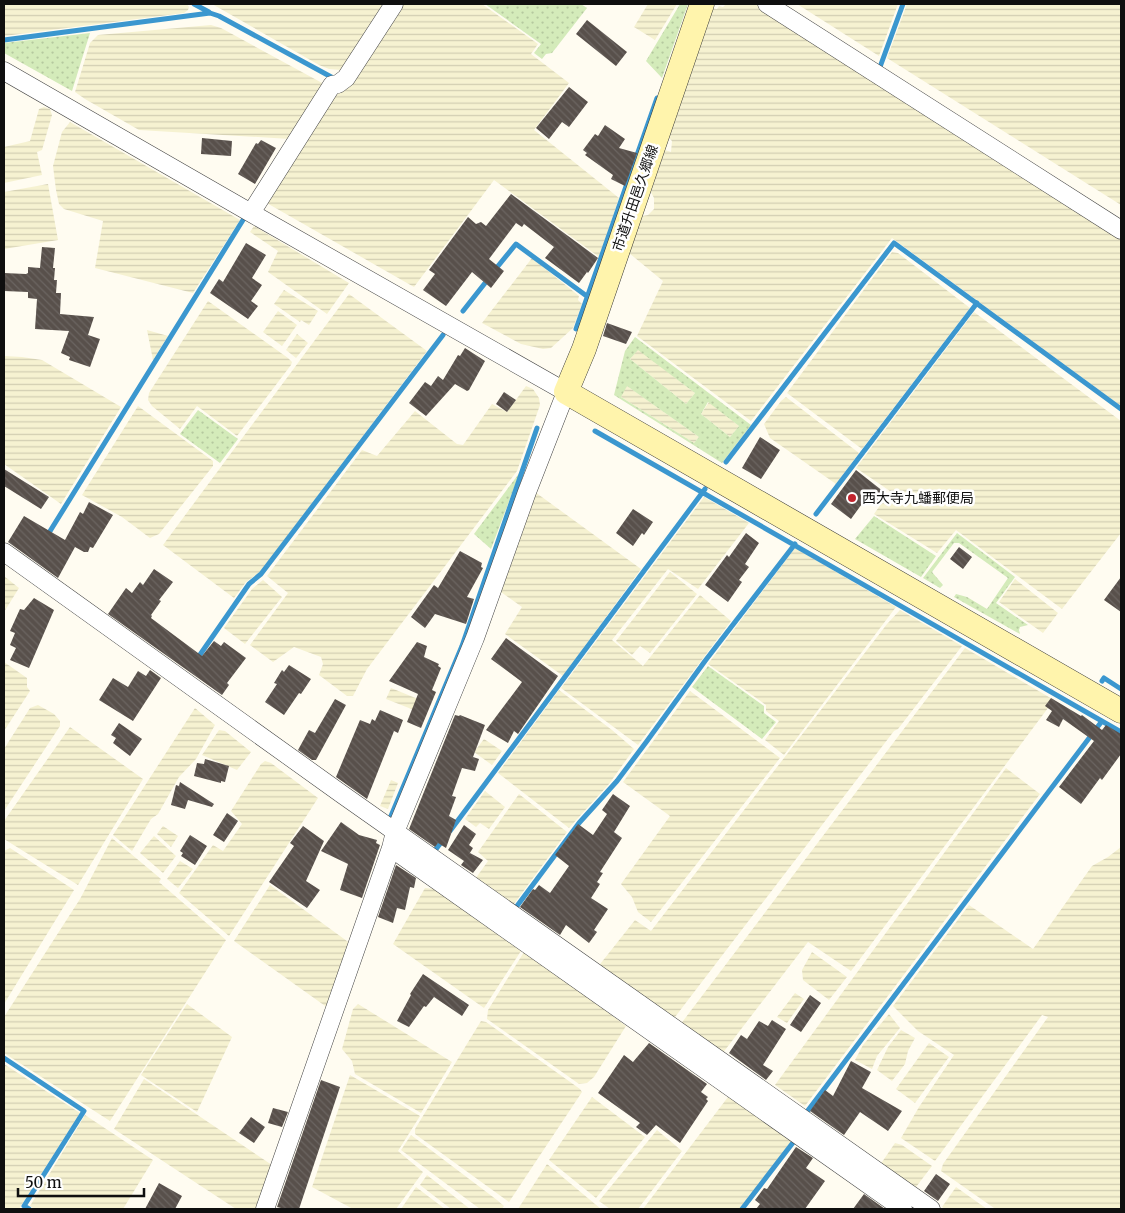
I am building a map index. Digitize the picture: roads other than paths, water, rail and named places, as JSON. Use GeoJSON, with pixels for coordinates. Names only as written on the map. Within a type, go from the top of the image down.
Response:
{"type":"FeatureCollection","features":[{"type":"Feature","properties":{"kind":"street"},"geometry":{"type":"LineString","coordinates":[[251,214],[332,85],[338,84],[346,78],[394,4]]}},
{"type":"Feature","properties":{"kind":"street","name":"市道升田邑久郷線"},"geometry":{"type":"LineString","coordinates":[[566,392],[584,349],[702,4]]}},
{"type":"Feature","properties":{"kind":"street"},"geometry":{"type":"LineString","coordinates":[[767,4],[1121,230]]}},
{"type":"Feature","properties":{"kind":"street"},"geometry":{"type":"LineString","coordinates":[[4,71],[1121,712]]}},
{"type":"Feature","properties":{"kind":"street"},"geometry":{"type":"LineString","coordinates":[[265,1209],[393,840],[475,638],[527,492],[566,392]]}},
{"type":"Feature","properties":{"kind":"street"},"geometry":{"type":"LineString","coordinates":[[4,552],[393,840],[903,1209]]}},
{"type":"Feature","properties":{"kind":"street"},"geometry":{"type":"LineString","coordinates":[[393,840],[931,1209]]}},
{"type":"Feature","properties":{"kind":"waterway"},"geometry":{"type":"LineString","coordinates":[[194,4],[209,12]]}},
{"type":"Feature","properties":{"kind":"waterway"},"geometry":{"type":"LineString","coordinates":[[880,67],[903,4]]}},
{"type":"Feature","properties":{"kind":"waterway"},"geometry":{"type":"LineString","coordinates":[[4,40],[210,13],[219,16],[335,79]]}},
{"type":"Feature","properties":{"kind":"waterway"},"geometry":{"type":"LineString","coordinates":[[576,329],[657,98]]}},
{"type":"Feature","properties":{"kind":"waterway"},"geometry":{"type":"LineString","coordinates":[[47,536],[243,220]]}},
{"type":"Feature","properties":{"kind":"waterway"},"geometry":{"type":"LineString","coordinates":[[726,462],[894,243],[1121,409]]}},
{"type":"Feature","properties":{"kind":"waterway"},"geometry":{"type":"LineString","coordinates":[[494,271],[516,244],[588,297]]}},
{"type":"Feature","properties":{"kind":"waterway"},"geometry":{"type":"LineString","coordinates":[[463,311],[489,278]]}},
{"type":"Feature","properties":{"kind":"waterway"},"geometry":{"type":"LineString","coordinates":[[816,514],[977,303]]}},
{"type":"Feature","properties":{"kind":"waterway"},"geometry":{"type":"LineString","coordinates":[[197,659],[249,584],[261,574],[443,335]]}},
{"type":"Feature","properties":{"kind":"waterway"},"geometry":{"type":"LineString","coordinates":[[391,816],[462,646],[537,428]]}},
{"type":"Feature","properties":{"kind":"waterway"},"geometry":{"type":"LineString","coordinates":[[595,431],[1121,732]]}},
{"type":"Feature","properties":{"kind":"waterway"},"geometry":{"type":"LineString","coordinates":[[450,831],[705,489]]}},
{"type":"Feature","properties":{"kind":"waterway"},"geometry":{"type":"LineString","coordinates":[[514,910],[579,823],[617,781],[705,661],[795,544]]}},
{"type":"Feature","properties":{"kind":"waterway"},"geometry":{"type":"LineString","coordinates":[[1102,681],[1104,678],[1121,689]]}},
{"type":"Feature","properties":{"kind":"waterway"},"geometry":{"type":"LineString","coordinates":[[806,1113],[1102,721]]}},
{"type":"Feature","properties":{"kind":"waterway"},"geometry":{"type":"LineString","coordinates":[[433,853],[443,840]]}},
{"type":"Feature","properties":{"kind":"waterway"},"geometry":{"type":"LineString","coordinates":[[4,1058],[84,1111],[24,1206],[29,1209]]}},
{"type":"Feature","properties":{"kind":"waterway"},"geometry":{"type":"LineString","coordinates":[[742,1209],[795,1140]]}},
{"type":"Feature","properties":{"kind":"place","name":"西大寺九蟠郵便局"},"geometry":{"type":"Point","coordinates":[852,498]}}]}
